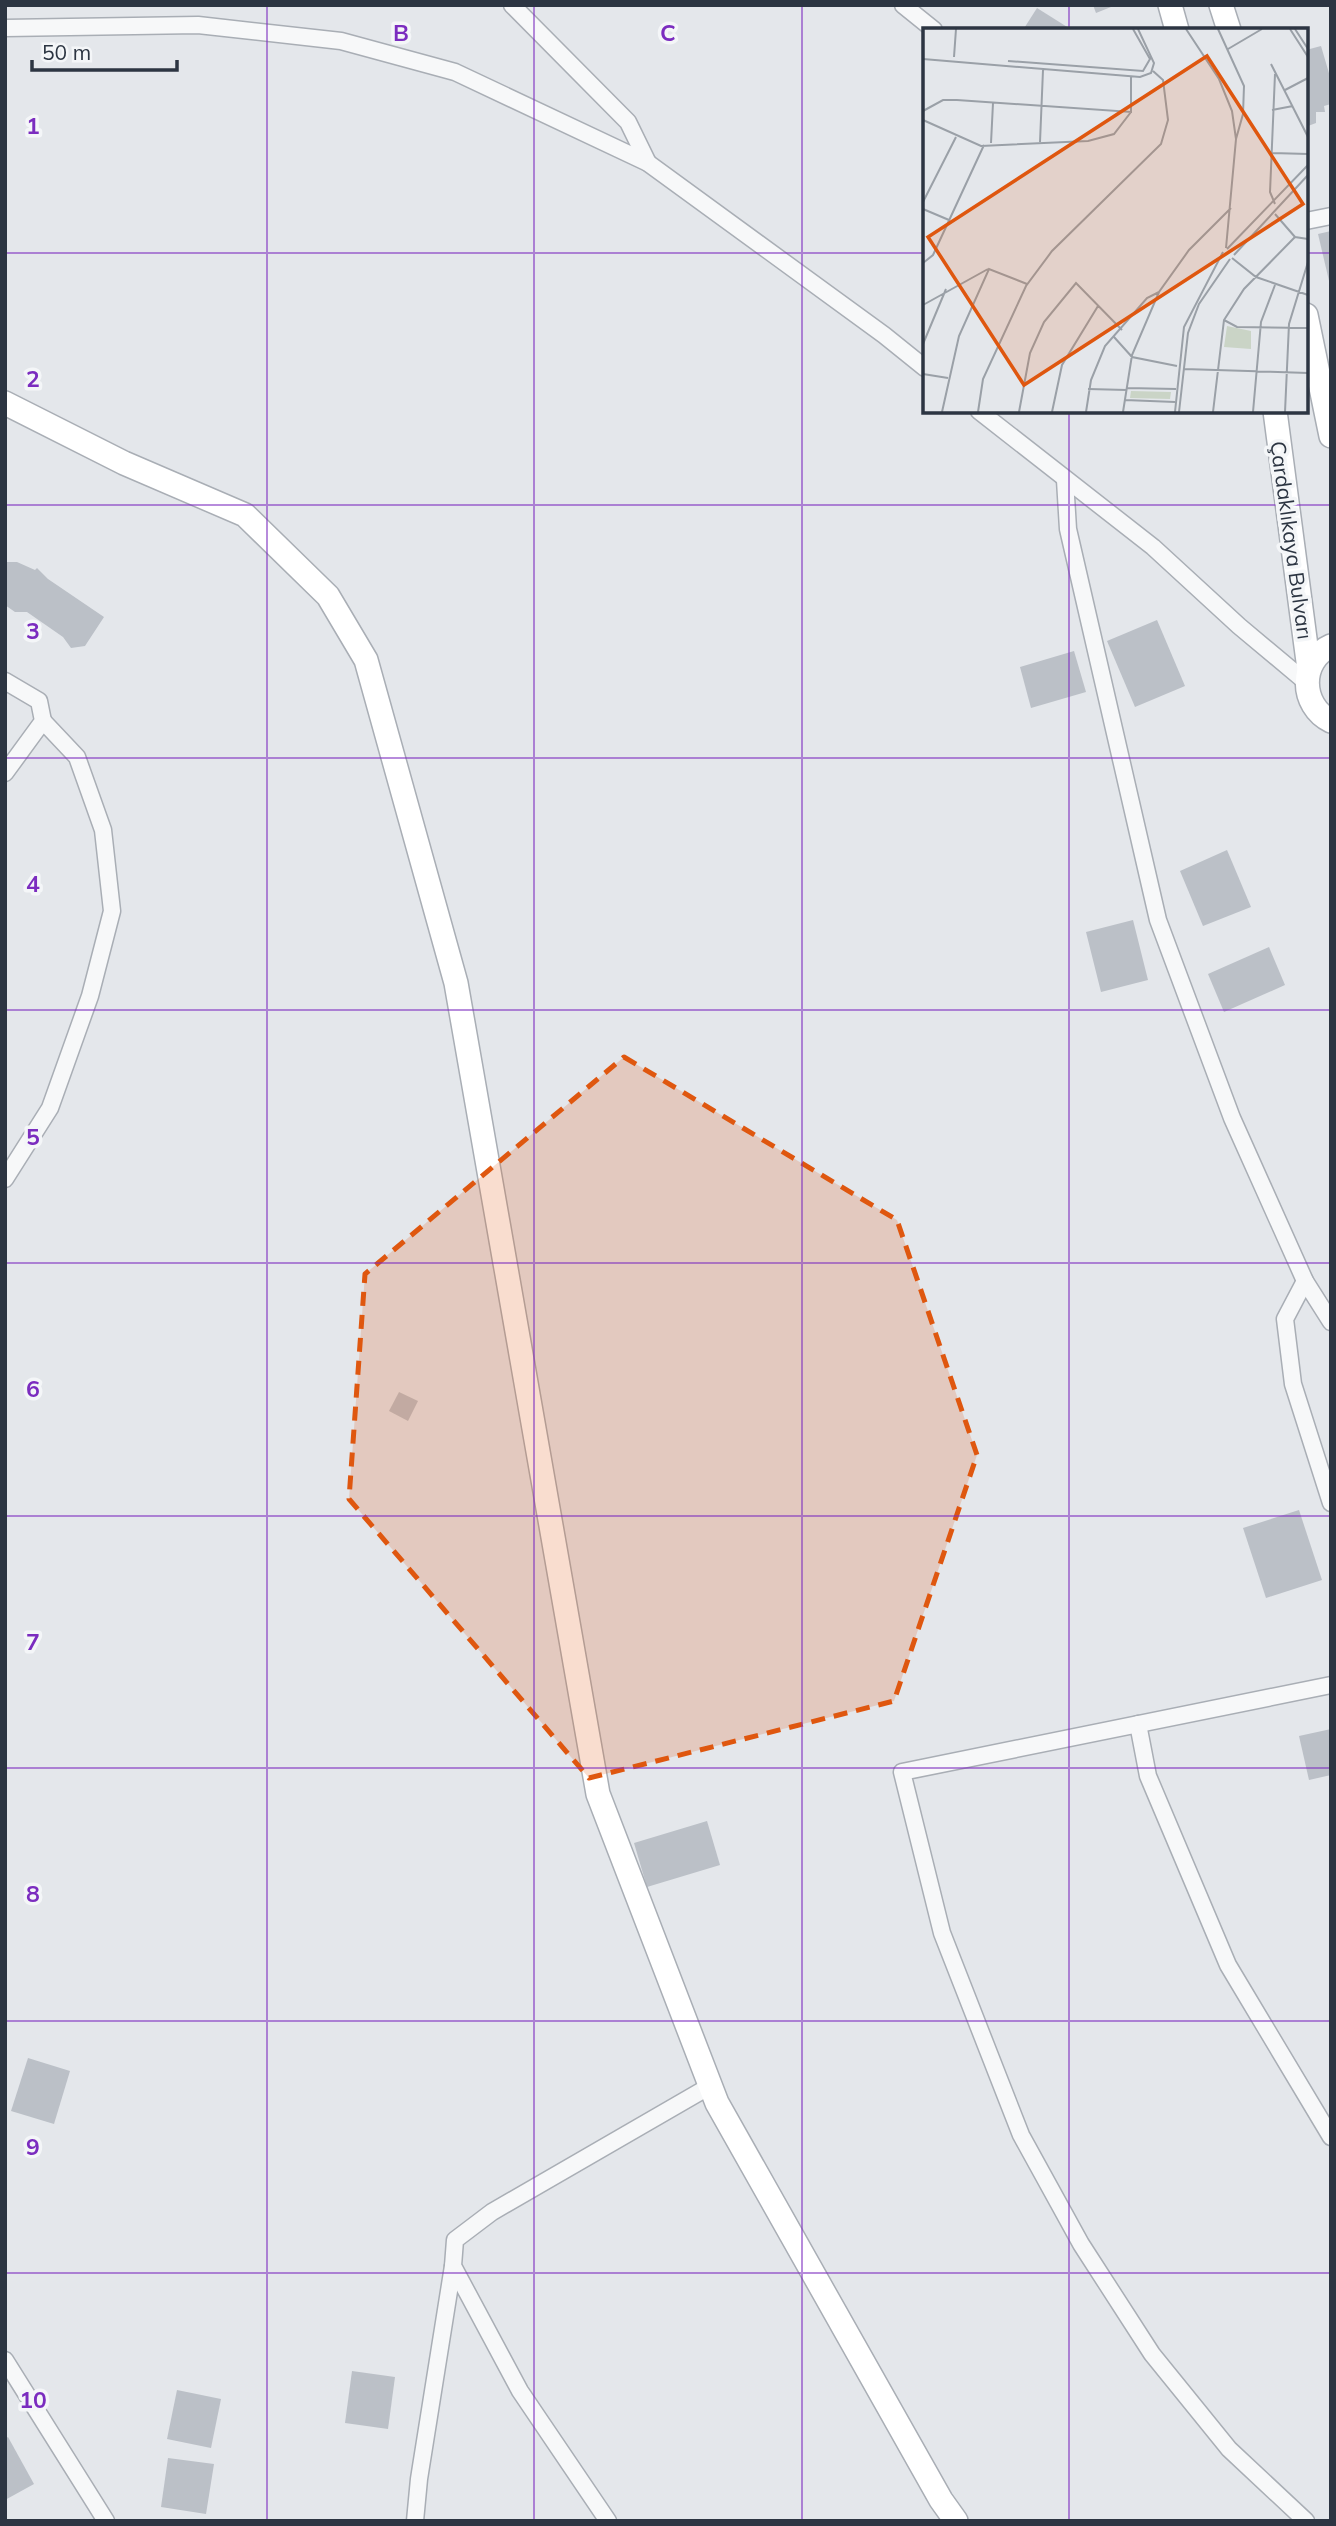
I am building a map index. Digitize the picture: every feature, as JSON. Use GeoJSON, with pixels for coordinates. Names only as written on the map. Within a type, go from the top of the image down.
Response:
{"type":"FeatureCollection","features":[{"type":"Feature","properties":{"kind":"street"},"geometry":{"type":"LineString","coordinates":[[512,5],[628,122],[648,163]]}},
{"type":"Feature","properties":{"kind":"street"},"geometry":{"type":"LineString","coordinates":[[903,5],[932,28]]}},
{"type":"Feature","properties":{"kind":"street"},"geometry":{"type":"LineString","coordinates":[[1170,5],[1176,28]]}},
{"type":"Feature","properties":{"kind":"street"},"geometry":{"type":"LineString","coordinates":[[1221,5],[1227,28]]}},
{"type":"Feature","properties":{"kind":"street"},"geometry":{"type":"LineString","coordinates":[[5,28],[198,25],[341,41],[455,72],[648,163],[923,366]]}},
{"type":"Feature","properties":{"kind":"street"},"geometry":{"type":"LineString","coordinates":[[1308,221],[1331,216]]}},
{"type":"Feature","properties":{"kind":"street"},"geometry":{"type":"LineString","coordinates":[[1308,325],[1331,436]]}},
{"type":"Feature","properties":{"kind":"street"},"geometry":{"type":"LineString","coordinates":[[5,403],[124,463],[245,515],[328,596],[366,660],[456,983],[598,1794],[717,2103],[927,2476],[956,2521]]}},
{"type":"Feature","properties":{"kind":"street"},"geometry":{"type":"LineString","coordinates":[[981,413],[1153,547],[1239,626],[1308,675],[1315,657],[1331,646]]}},
{"type":"Feature","properties":{"kind":"street","name":"Çardaklıkaya Bulvarı"},"geometry":{"type":"LineString","coordinates":[[1275,413],[1308,675],[1308,695],[1323,715]]}},
{"type":"Feature","properties":{"kind":"street"},"geometry":{"type":"LineString","coordinates":[[1065,480],[1068,529],[1158,920],[1232,1118],[1305,1282],[1331,1322]]}},
{"type":"Feature","properties":{"kind":"street"},"geometry":{"type":"LineString","coordinates":[[5,681],[38,701],[43,721],[77,757],[103,830],[112,911],[90,996],[50,1108],[5,1179]]}},
{"type":"Feature","properties":{"kind":"street"},"geometry":{"type":"LineString","coordinates":[[1323,715],[1331,737]]}},
{"type":"Feature","properties":{"kind":"street"},"geometry":{"type":"LineString","coordinates":[[5,773],[43,721]]}},
{"type":"Feature","properties":{"kind":"street"},"geometry":{"type":"LineString","coordinates":[[1305,1282],[1285,1319],[1293,1384],[1331,1503]]}},
{"type":"Feature","properties":{"kind":"street"},"geometry":{"type":"LineString","coordinates":[[1306,2521],[1229,2449],[1152,2354],[1081,2244],[1021,2135],[942,1933],[902,1772],[1331,1685]]}},
{"type":"Feature","properties":{"kind":"street"},"geometry":{"type":"LineString","coordinates":[[1138,1724],[1148,1776],[1228,1965],[1331,2137]]}},
{"type":"Feature","properties":{"kind":"street"},"geometry":{"type":"LineString","coordinates":[[415,2521],[455,2240],[492,2212],[710,2086]]}},
{"type":"Feature","properties":{"kind":"street"},"geometry":{"type":"LineString","coordinates":[[453,2266],[520,2391],[608,2521]]}},
{"type":"Feature","properties":{"kind":"street"},"geometry":{"type":"LineString","coordinates":[[5,2360],[106,2521]]}},
{"type":"Feature","properties":{"kind":"highlighted area"},"geometry":{"type":"Polygon","coordinates":[[[624,1057],[897,1220],[977,1455],[894,1701],[589,1778],[349,1499],[365,1274],[624,1057]]]}},
{"type":"Feature","properties":{"kind":"building"},"geometry":{"type":"Polygon","coordinates":[[[1093,5],[1116,5],[1096,13],[1093,5]]]}},
{"type":"Feature","properties":{"kind":"building"},"geometry":{"type":"Polygon","coordinates":[[[1037,8],[1069,28],[1024,28],[1037,8]]]}},
{"type":"Feature","properties":{"kind":"building"},"geometry":{"type":"Polygon","coordinates":[[[1321,46],[1331,80],[1331,104],[1324,106],[1325,112],[1316,112],[1316,123],[1308,126],[1308,49],[1321,46]]]}},
{"type":"Feature","properties":{"kind":"building"},"geometry":{"type":"Polygon","coordinates":[[[1331,231],[1331,285],[1330,285],[1318,234],[1331,231]]]}},
{"type":"Feature","properties":{"kind":"building"},"geometry":{"type":"Polygon","coordinates":[[[5,562],[17,562],[35,570],[37,568],[48,579],[104,617],[85,646],[71,648],[63,637],[27,612],[15,612],[5,605],[5,562]]]}},
{"type":"Feature","properties":{"kind":"building"},"geometry":{"type":"Polygon","coordinates":[[[1157,620],[1185,686],[1135,707],[1107,641],[1157,620]]]}},
{"type":"Feature","properties":{"kind":"building"},"geometry":{"type":"Polygon","coordinates":[[[1074,651],[1086,692],[1031,708],[1020,667],[1074,651]]]}},
{"type":"Feature","properties":{"kind":"building"},"geometry":{"type":"Polygon","coordinates":[[[1227,850],[1251,907],[1203,926],[1180,871],[1227,850]]]}},
{"type":"Feature","properties":{"kind":"building"},"geometry":{"type":"Polygon","coordinates":[[[1133,920],[1148,980],[1101,992],[1086,932],[1133,920]]]}},
{"type":"Feature","properties":{"kind":"building"},"geometry":{"type":"Polygon","coordinates":[[[1269,947],[1285,985],[1224,1012],[1208,974],[1269,947]]]}},
{"type":"Feature","properties":{"kind":"building"},"geometry":{"type":"Polygon","coordinates":[[[399,1392],[418,1401],[408,1421],[389,1411],[399,1392]]]}},
{"type":"Feature","properties":{"kind":"building"},"geometry":{"type":"Polygon","coordinates":[[[1299,1510],[1322,1580],[1266,1598],[1243,1528],[1299,1510]]]}},
{"type":"Feature","properties":{"kind":"building"},"geometry":{"type":"Polygon","coordinates":[[[1331,1729],[1331,1775],[1309,1780],[1299,1736],[1331,1729]]]}},
{"type":"Feature","properties":{"kind":"building"},"geometry":{"type":"Polygon","coordinates":[[[707,1821],[720,1865],[647,1887],[634,1843],[707,1821]]]}},
{"type":"Feature","properties":{"kind":"building"},"geometry":{"type":"Polygon","coordinates":[[[28,2058],[70,2071],[54,2124],[11,2111],[28,2058]]]}},
{"type":"Feature","properties":{"kind":"building"},"geometry":{"type":"Polygon","coordinates":[[[352,2371],[395,2377],[388,2429],[345,2423],[352,2371]]]}},
{"type":"Feature","properties":{"kind":"building"},"geometry":{"type":"Polygon","coordinates":[[[177,2390],[221,2399],[211,2448],[167,2439],[177,2390]]]}},
{"type":"Feature","properties":{"kind":"building"},"geometry":{"type":"Polygon","coordinates":[[[8,2437],[34,2484],[5,2500],[5,2439],[8,2437]]]}},
{"type":"Feature","properties":{"kind":"building"},"geometry":{"type":"Polygon","coordinates":[[[168,2458],[214,2464],[206,2514],[161,2507],[168,2458]]]}}]}
